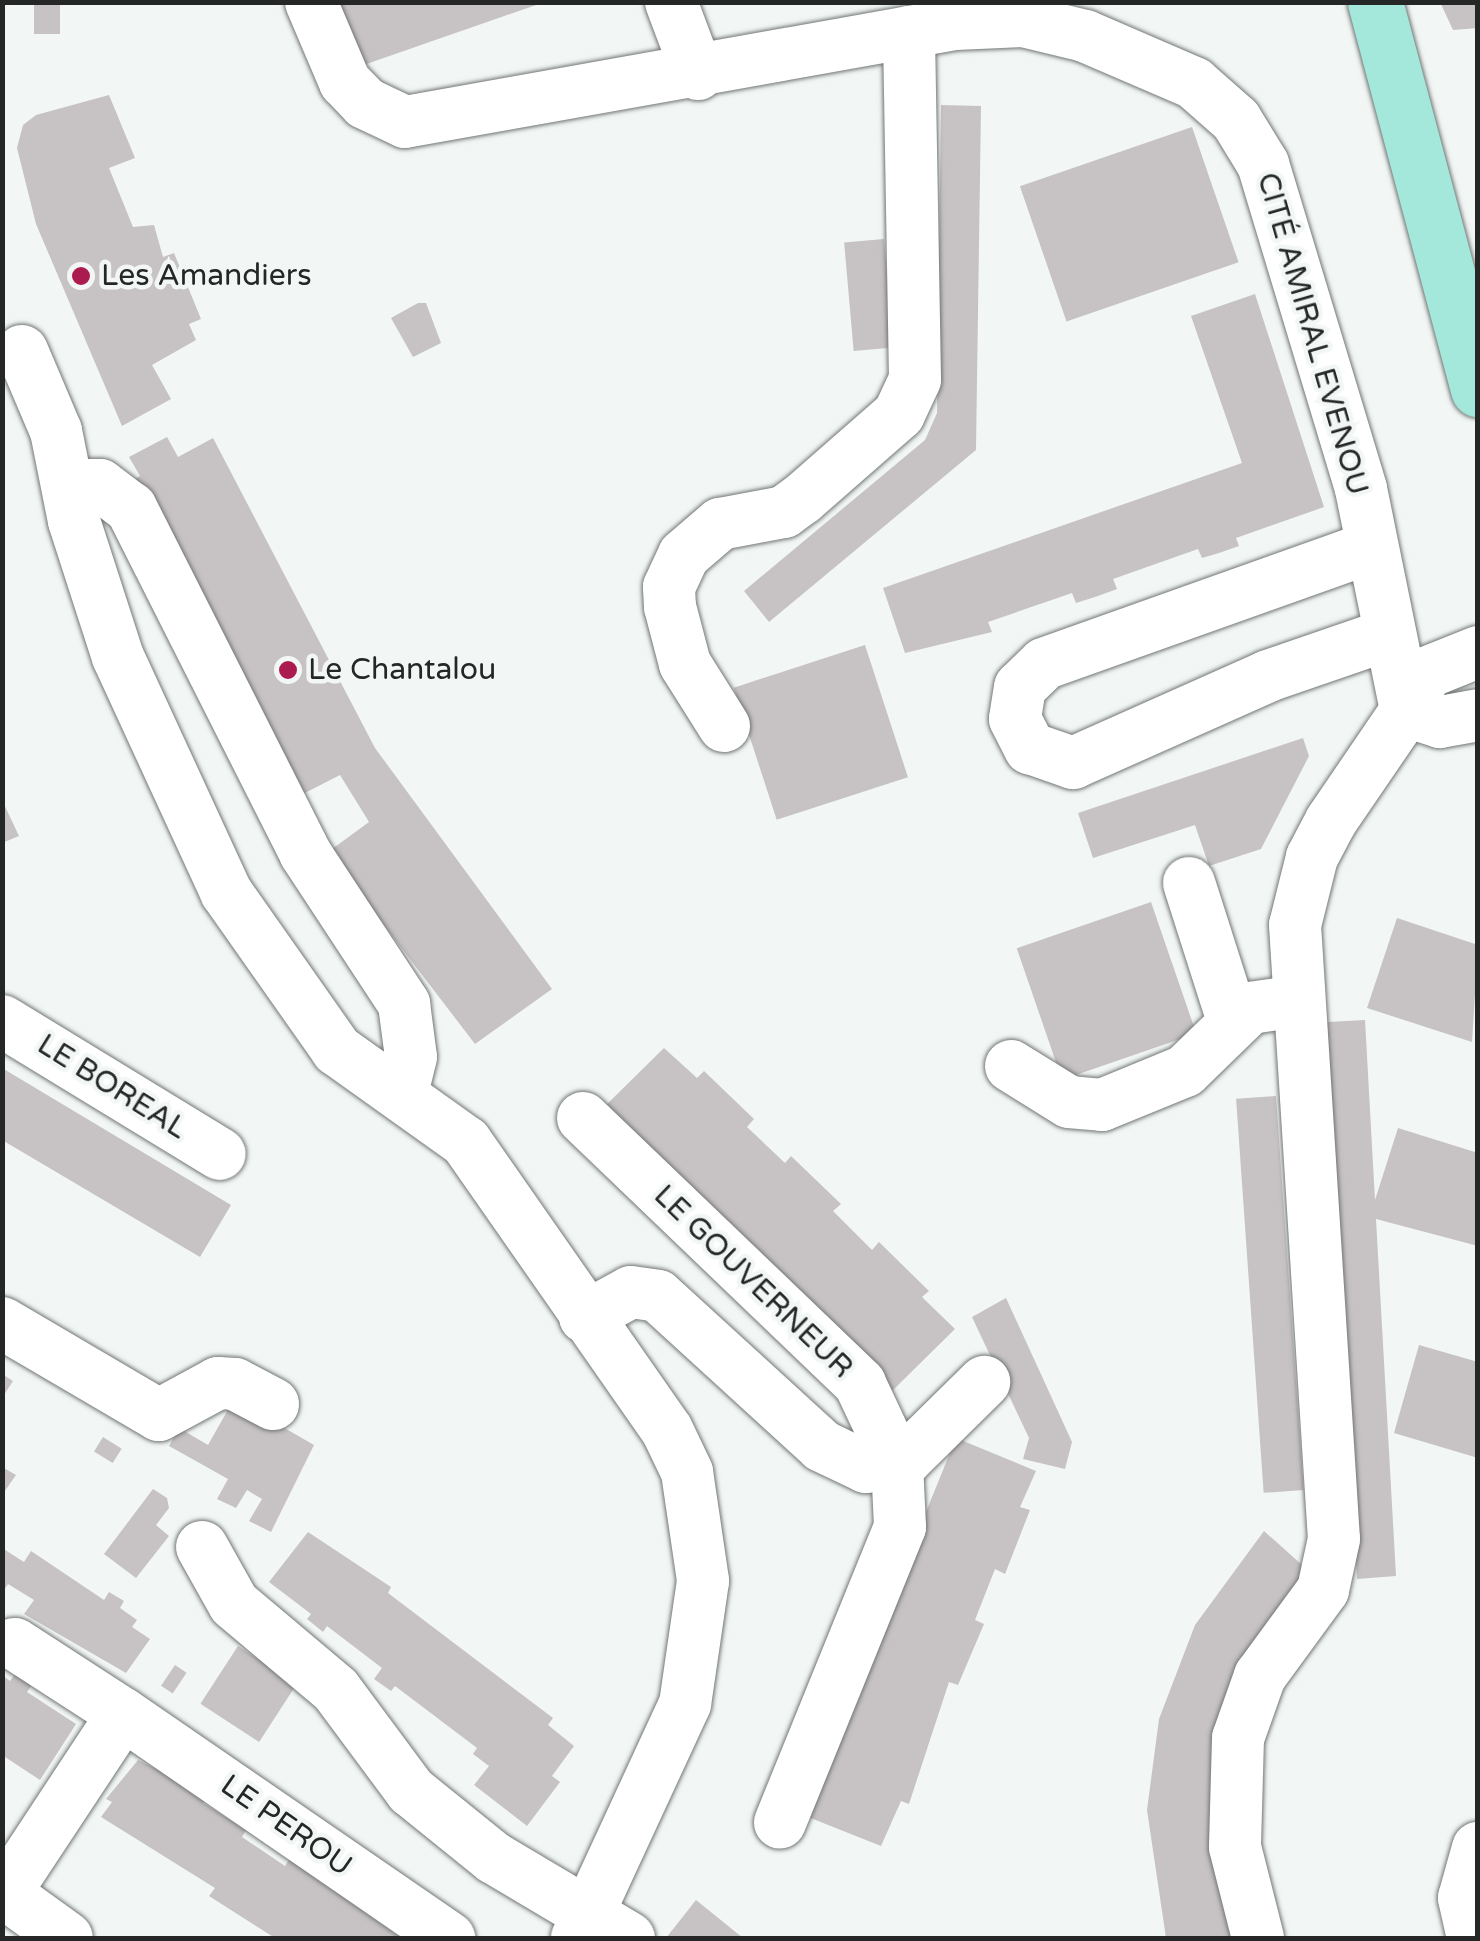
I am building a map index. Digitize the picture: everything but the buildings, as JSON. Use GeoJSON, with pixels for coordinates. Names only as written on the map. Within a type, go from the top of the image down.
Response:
{"type":"FeatureCollection","features":[{"type":"Feature","properties":{"kind":"main road"},"geometry":{"type":"LineString","coordinates":[[1375,2],[1478,390]]}},
{"type":"Feature","properties":{"kind":"street","name":"CITÉ AMIRAL EVENOU"},"geometry":{"type":"LineString","coordinates":[[311,2],[345,82],[365,104],[406,122],[698,74],[877,25],[986,20],[1047,24],[1168,70],[1236,120],[1263,164],[1361,489],[1369,548],[1406,710]]}},
{"type":"Feature","properties":{"kind":"street"},"geometry":{"type":"LineString","coordinates":[[671,2],[698,74]]}},
{"type":"Feature","properties":{"kind":"street"},"geometry":{"type":"LineString","coordinates":[[724,726],[684,664],[670,607],[669,587],[684,556],[720,524],[784,512],[802,499],[899,414],[915,379],[877,25]]}},
{"type":"Feature","properties":{"kind":"street"},"geometry":{"type":"LineString","coordinates":[[22,351],[56,431],[118,657],[226,892],[318,1029],[337,1050],[402,1092],[466,1142],[680,1453],[698,1512],[704,1581],[685,1704],[598,1930],[494,1858],[411,1791],[336,1690],[234,1604],[202,1547]]}},
{"type":"Feature","properties":{"kind":"street"},"geometry":{"type":"LineString","coordinates":[[68,485],[100,485],[131,508],[305,854],[404,1004],[411,1057],[402,1092]]}},
{"type":"Feature","properties":{"kind":"street"},"geometry":{"type":"LineString","coordinates":[[1369,548],[1044,664],[1020,687],[1015,719],[1030,748],[1073,762],[1268,676],[1387,634]]}},
{"type":"Feature","properties":{"kind":"street"},"geometry":{"type":"LineString","coordinates":[[1258,1938],[1235,1847],[1238,1738],[1260,1676],[1314,1604],[1328,1576],[1334,1539],[1296,925],[1312,857],[1426,673],[1478,652]]}},
{"type":"Feature","properties":{"kind":"street"},"geometry":{"type":"LineString","coordinates":[[1406,710],[1440,722],[1478,715]]}},
{"type":"Feature","properties":{"kind":"street"},"geometry":{"type":"LineString","coordinates":[[1189,882],[1233,1021]]}},
{"type":"Feature","properties":{"kind":"street"},"geometry":{"type":"LineString","coordinates":[[1011,1066],[1060,1098],[1102,1105],[1185,1071],[1250,1008],[1299,1000]]}},
{"type":"Feature","properties":{"kind":"street","name":"LE BOREAL"},"geometry":{"type":"LineString","coordinates":[[2,1021],[220,1154]]}},
{"type":"Feature","properties":{"kind":"street","name":"LE GOUVERNEUR"},"geometry":{"type":"LineString","coordinates":[[582,1118],[860,1384],[896,1464],[900,1527],[780,1823]]}},
{"type":"Feature","properties":{"kind":"street"},"geometry":{"type":"LineString","coordinates":[[585,1317],[631,1292],[649,1292],[837,1458],[866,1467],[896,1464],[984,1382]]}},
{"type":"Feature","properties":{"kind":"street"},"geometry":{"type":"LineString","coordinates":[[2,1322],[159,1415],[218,1383],[235,1384],[273,1404]]}},
{"type":"Feature","properties":{"kind":"street","name":"LE PEROU"},"geometry":{"type":"LineString","coordinates":[[15,1644],[449,1938]]}},
{"type":"Feature","properties":{"kind":"street"},"geometry":{"type":"LineString","coordinates":[[67,1938],[4,1892],[122,1714]]}},
{"type":"Feature","properties":{"kind":"street"},"geometry":{"type":"LineString","coordinates":[[1473,1938],[1464,1898],[1478,1848]]}},
{"type":"Feature","properties":{"kind":"place","name":"Les Amandiers"},"geometry":{"type":"Point","coordinates":[81,276]}},
{"type":"Feature","properties":{"kind":"place","name":"Le Chantalou"},"geometry":{"type":"Point","coordinates":[288,670]}}]}
